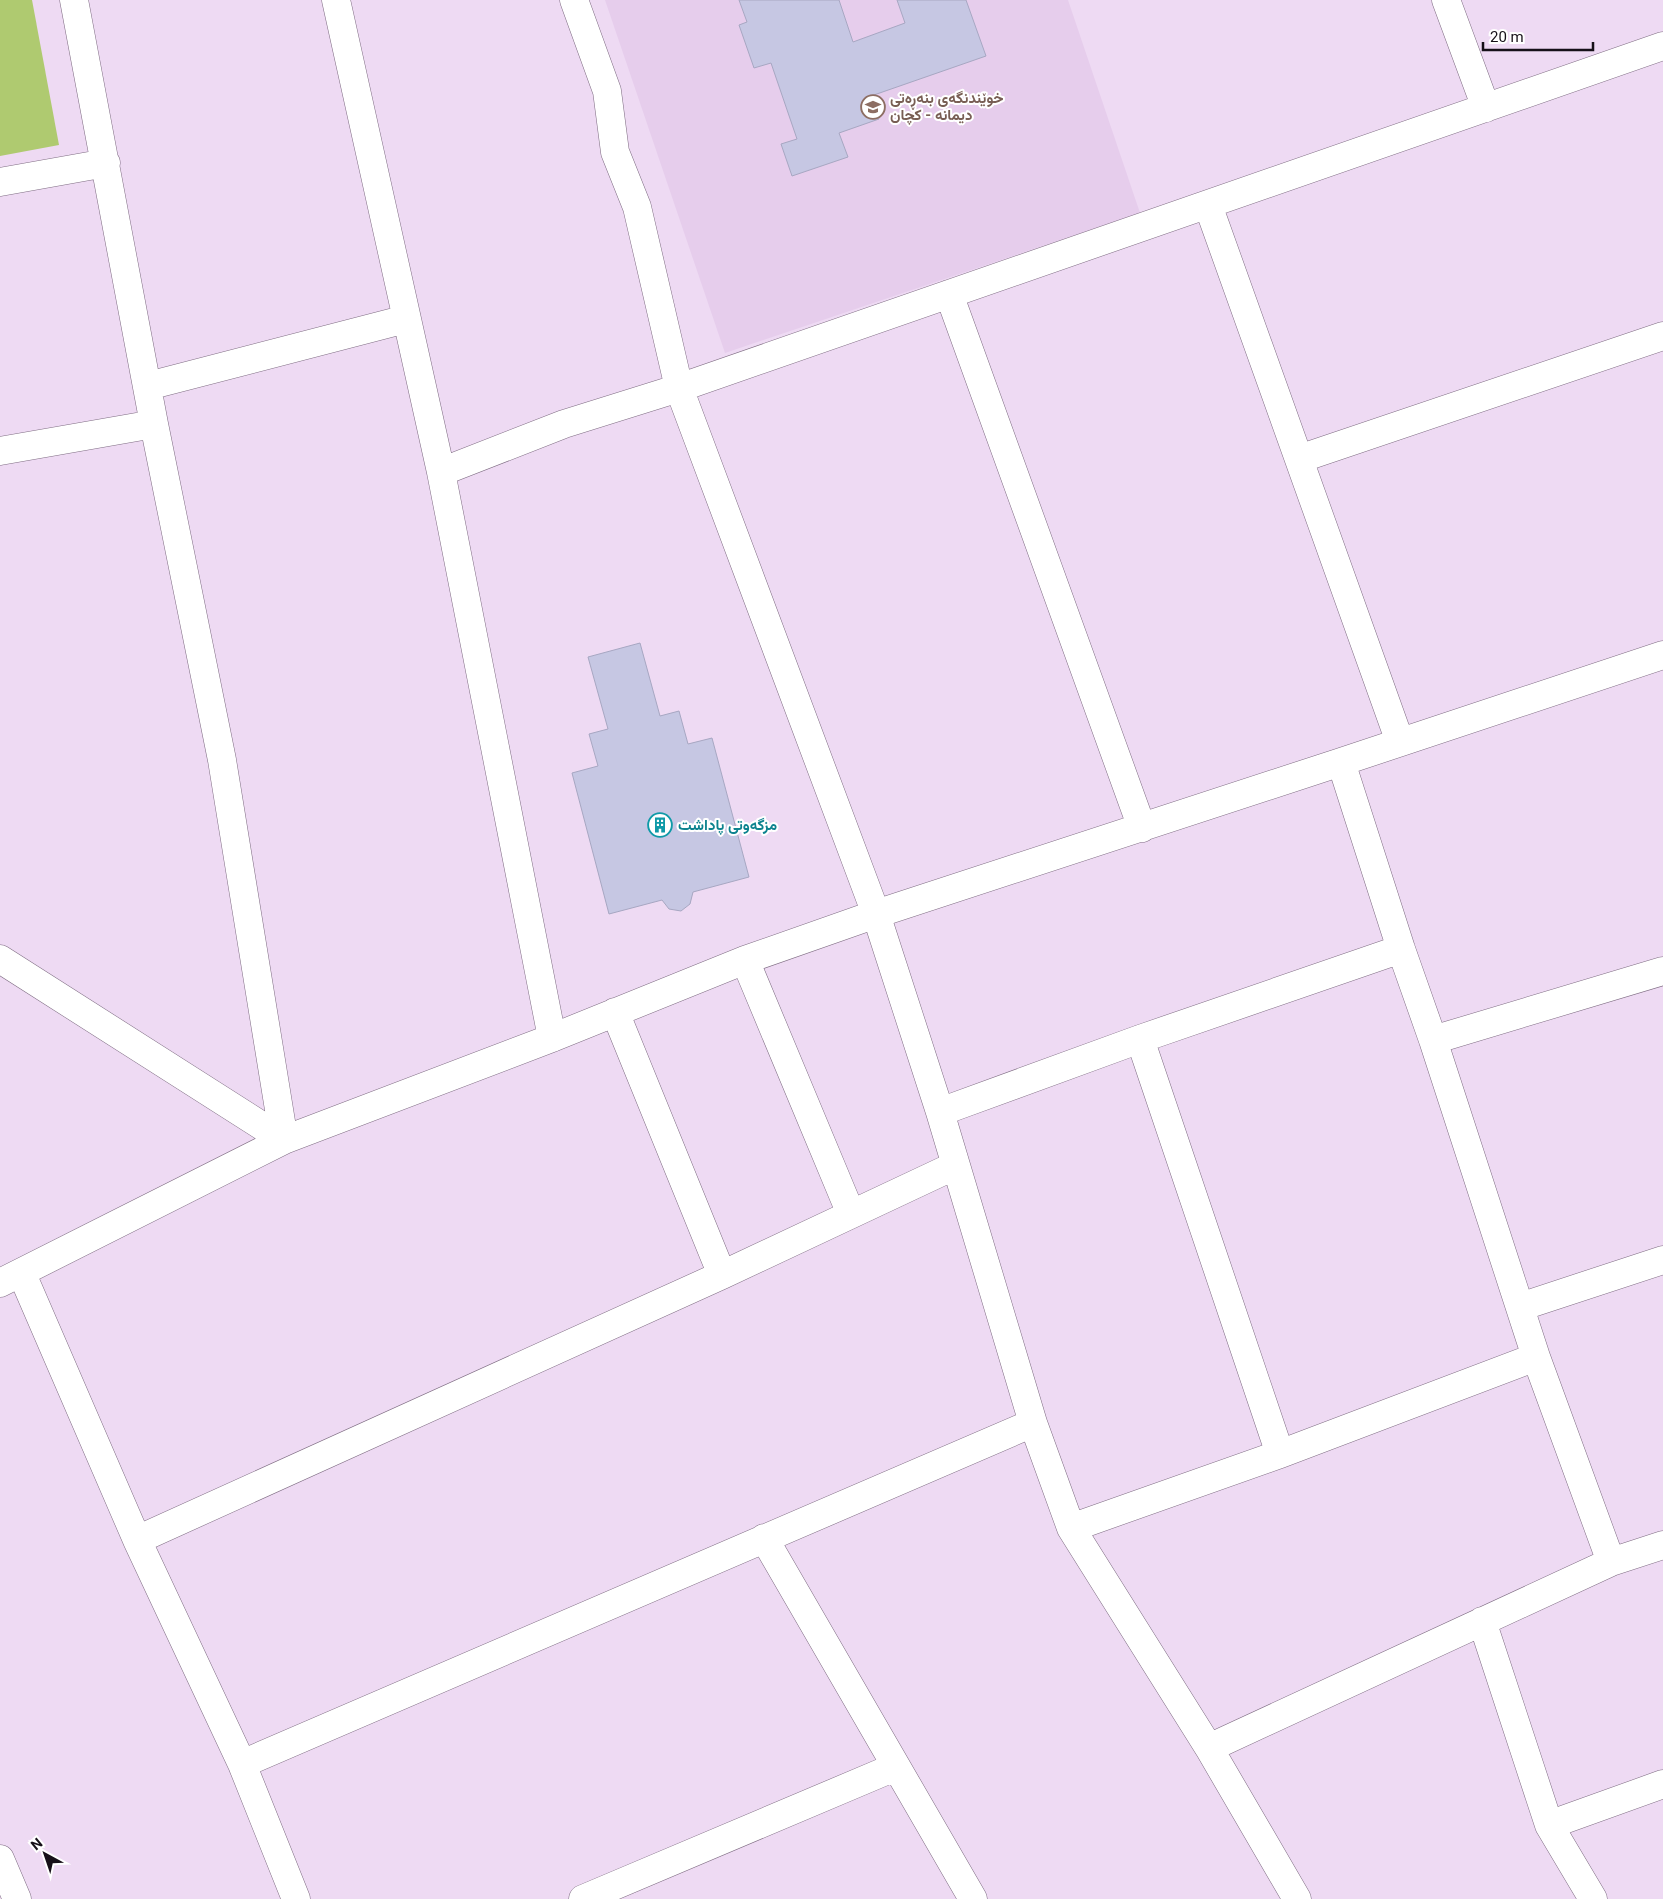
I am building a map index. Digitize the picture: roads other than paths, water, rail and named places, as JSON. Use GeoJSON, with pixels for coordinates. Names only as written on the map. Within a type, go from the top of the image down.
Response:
{"type":"FeatureCollection","features":[{"type":"Feature","properties":{"kind":"street"},"geometry":{"type":"LineString","coordinates":[[74,0],[154,424],[222,760],[284,1140]]}},
{"type":"Feature","properties":{"kind":"street"},"geometry":{"type":"LineString","coordinates":[[336,0],[441,472],[552,1038]]}},
{"type":"Feature","properties":{"kind":"street"},"geometry":{"type":"LineString","coordinates":[[574,0],[607,92],[615,152],[637,207],[679,388],[876,914],[940,1112],[954,1166],[1033,1423],[1071,1528],[1209,1748],[1297,1899]]}},
{"type":"Feature","properties":{"kind":"street"},"geometry":{"type":"LineString","coordinates":[[1446,0],[1486,108]]}},
{"type":"Feature","properties":{"kind":"street"},"geometry":{"type":"LineString","coordinates":[[441,472],[564,424],[679,388],[1663,46]]}},
{"type":"Feature","properties":{"kind":"street"},"geometry":{"type":"LineString","coordinates":[[0,182],[106,163]]}},
{"type":"Feature","properties":{"kind":"street"},"geometry":{"type":"LineString","coordinates":[[1208,205],[1400,742]]}},
{"type":"Feature","properties":{"kind":"street"},"geometry":{"type":"LineString","coordinates":[[949,294],[1142,828]]}},
{"type":"Feature","properties":{"kind":"street"},"geometry":{"type":"LineString","coordinates":[[148,386],[406,318]]}},
{"type":"Feature","properties":{"kind":"street"},"geometry":{"type":"LineString","coordinates":[[1299,459],[1663,336]]}},
{"type":"Feature","properties":{"kind":"street"},"geometry":{"type":"LineString","coordinates":[[0,451],[154,424]]}},
{"type":"Feature","properties":{"kind":"street"},"geometry":{"type":"LineString","coordinates":[[294,1899],[242,1764],[137,1540],[11,1279],[284,1140],[552,1038],[745,960],[876,914],[1663,655]]}},
{"type":"Feature","properties":{"kind":"street"},"geometry":{"type":"LineString","coordinates":[[1342,762],[1401,949],[1433,1040],[1536,1357],[1611,1562]]}},
{"type":"Feature","properties":{"kind":"street"},"geometry":{"type":"LineString","coordinates":[[940,1112],[1140,1038],[1401,949]]}},
{"type":"Feature","properties":{"kind":"street"},"geometry":{"type":"LineString","coordinates":[[0,959],[284,1140]]}},
{"type":"Feature","properties":{"kind":"street"},"geometry":{"type":"LineString","coordinates":[[745,960],[851,1214]]}},
{"type":"Feature","properties":{"kind":"street"},"geometry":{"type":"LineString","coordinates":[[1433,1040],[1663,971]]}},
{"type":"Feature","properties":{"kind":"street"},"geometry":{"type":"LineString","coordinates":[[615,1012],[722,1275]]}},
{"type":"Feature","properties":{"kind":"street"},"geometry":{"type":"LineString","coordinates":[[1140,1038],[1280,1454]]}},
{"type":"Feature","properties":{"kind":"street"},"geometry":{"type":"LineString","coordinates":[[137,1540],[722,1275],[954,1166]]}},
{"type":"Feature","properties":{"kind":"street"},"geometry":{"type":"LineString","coordinates":[[1520,1307],[1663,1260]]}},
{"type":"Feature","properties":{"kind":"street"},"geometry":{"type":"LineString","coordinates":[[1071,1528],[1280,1454],[1536,1357]]}},
{"type":"Feature","properties":{"kind":"street"},"geometry":{"type":"LineString","coordinates":[[242,1764],[1033,1423]]}},
{"type":"Feature","properties":{"kind":"street"},"geometry":{"type":"LineString","coordinates":[[764,1538],[973,1899]]}},
{"type":"Feature","properties":{"kind":"street"},"geometry":{"type":"LineString","coordinates":[[1209,1748],[1611,1562],[1663,1545]]}},
{"type":"Feature","properties":{"kind":"street"},"geometry":{"type":"LineString","coordinates":[[1482,1621],[1549,1824],[1593,1899]]}},
{"type":"Feature","properties":{"kind":"street"},"geometry":{"type":"LineString","coordinates":[[583,1899],[895,1767]]}},
{"type":"Feature","properties":{"kind":"street"},"geometry":{"type":"LineString","coordinates":[[1549,1824],[1663,1784]]}},
{"type":"Feature","properties":{"kind":"street"},"geometry":{"type":"LineString","coordinates":[[2,1870],[17,1899]]}},
{"type":"Feature","properties":{"kind":"place","name":"خوێندنگەی بنەڕەتی دیمانە - کچان"},"geometry":{"type":"Point","coordinates":[873,107]}},
{"type":"Feature","properties":{"kind":"place","name":"مزگەوتی پاداشت"},"geometry":{"type":"Point","coordinates":[660,825]}}]}
